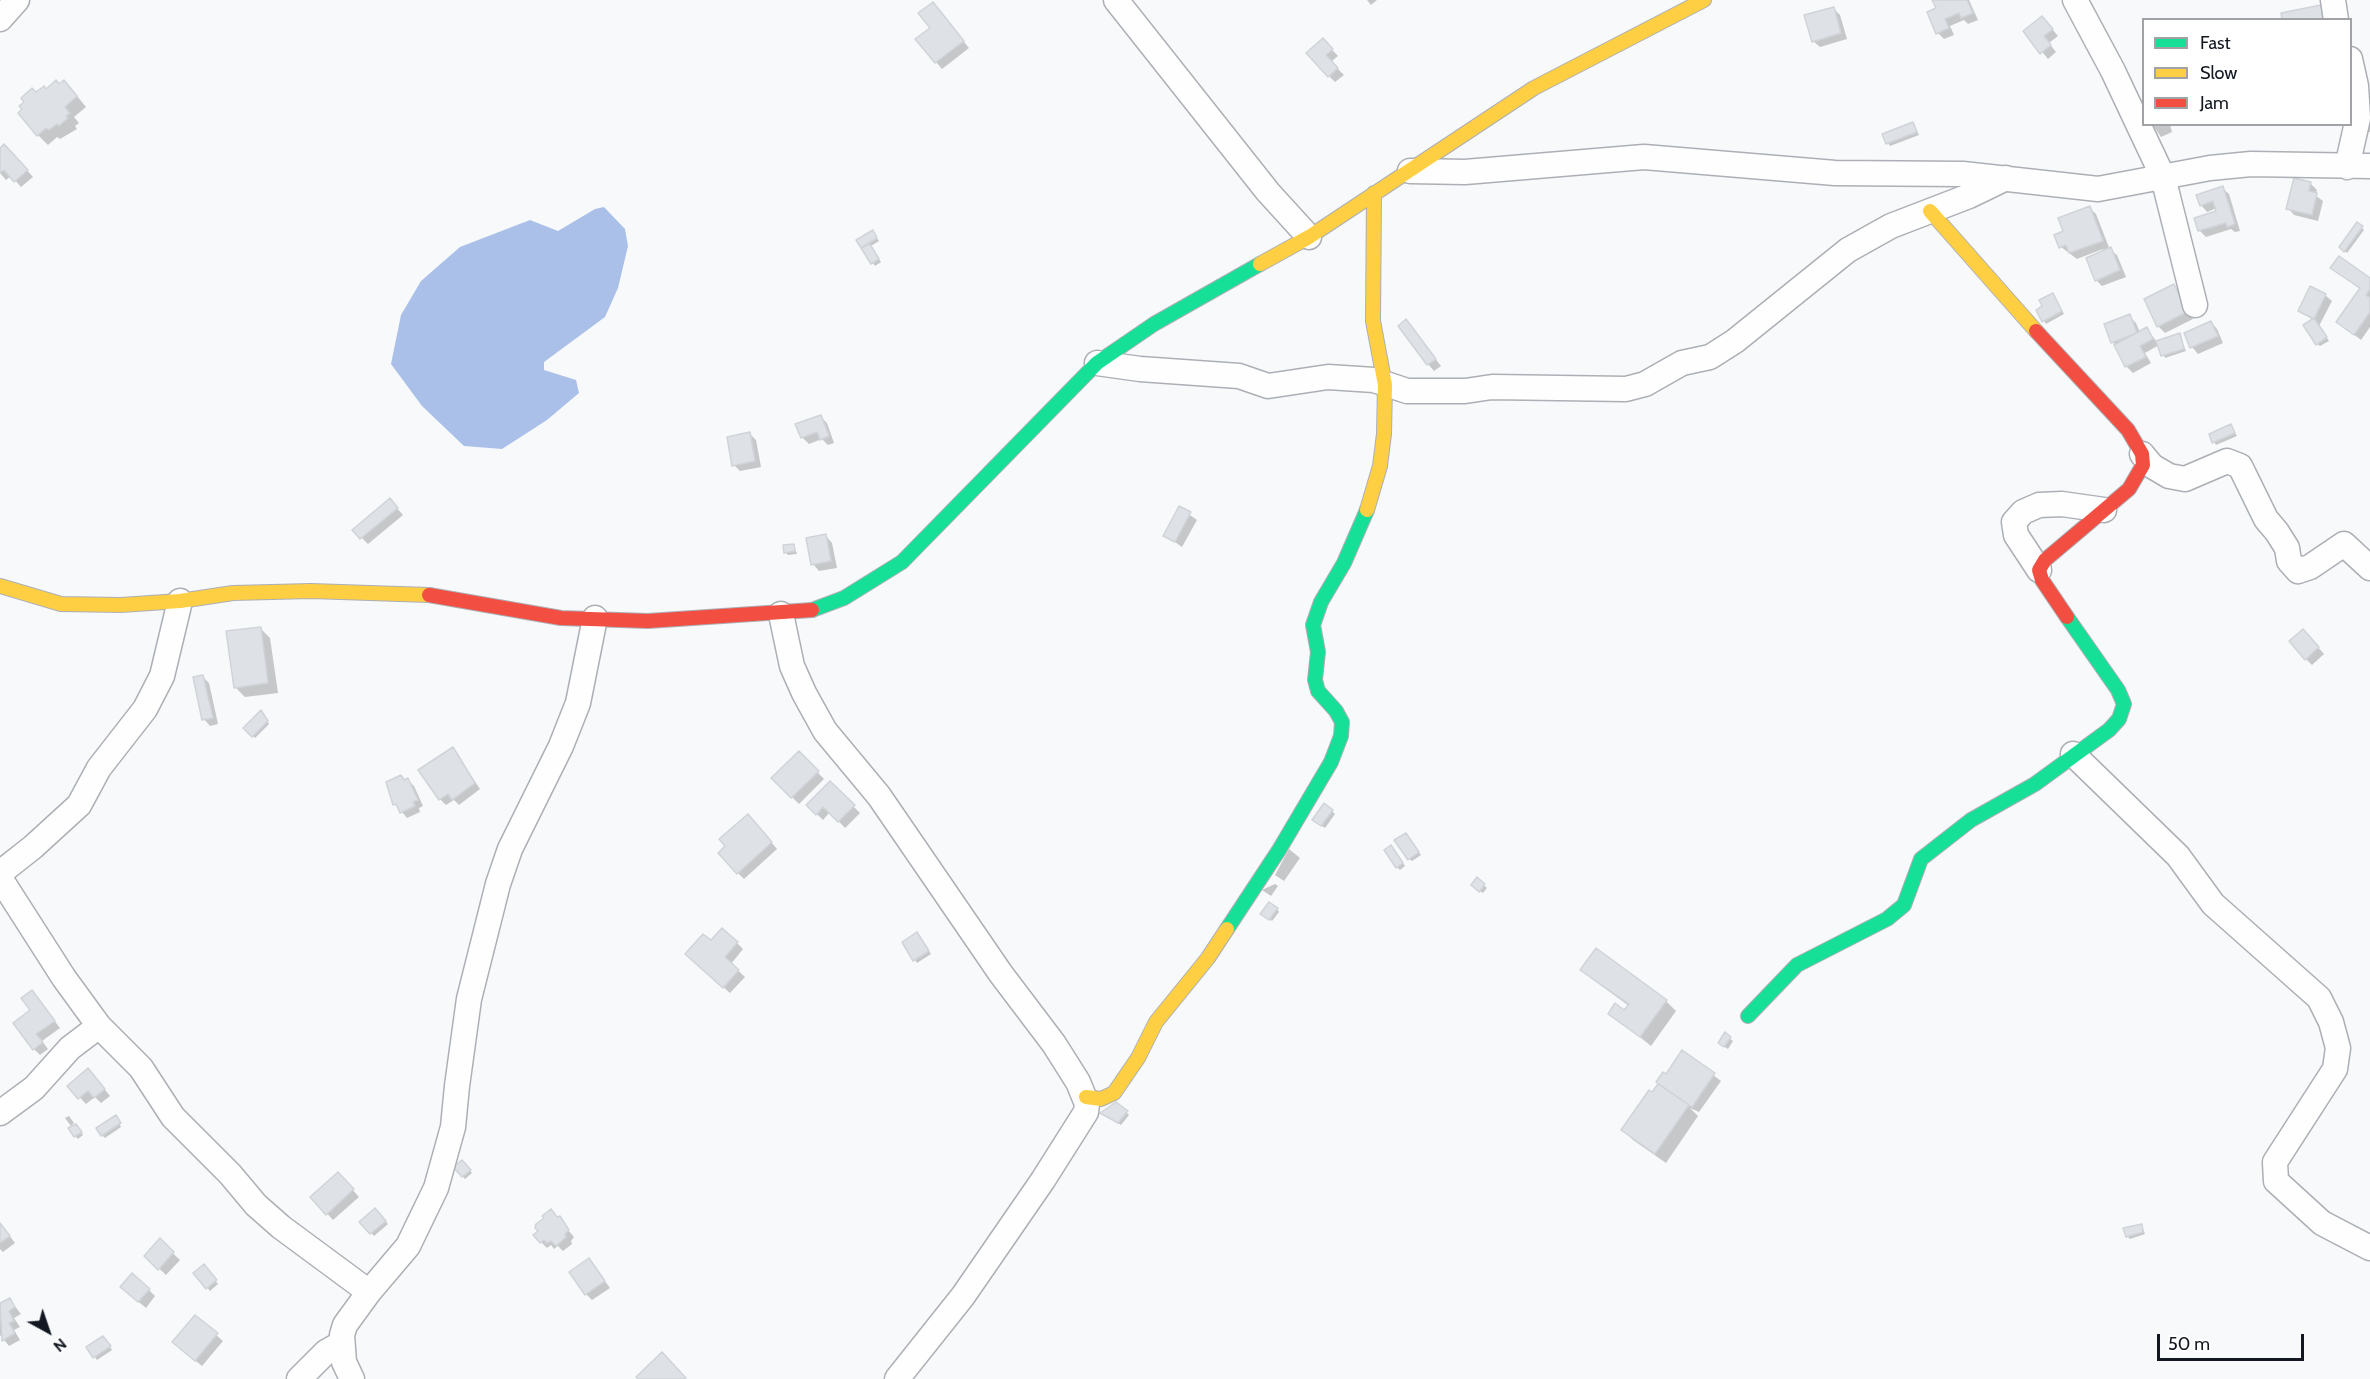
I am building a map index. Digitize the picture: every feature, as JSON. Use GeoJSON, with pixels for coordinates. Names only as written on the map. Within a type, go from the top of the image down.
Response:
{"type":"FeatureCollection","features":[{"type":"Feature","properties":{"kind":"street"},"geometry":{"type":"LineString","coordinates":[[0,19],[17,0]]}},
{"type":"Feature","properties":{"kind":"street"},"geometry":{"type":"LineString","coordinates":[[1116,0],[1268,192],[1309,237]]}},
{"type":"Feature","properties":{"kind":"street"},"geometry":{"type":"LineString","coordinates":[[0,586],[61,604],[121,605],[180,601],[233,593],[310,591],[427,595],[561,618],[648,621],[781,614],[813,610],[844,598],[902,562],[1097,363],[1154,324],[1309,237],[1533,88],[1704,0]]}},
{"type":"Feature","properties":{"kind":"street"},"geometry":{"type":"LineString","coordinates":[[2075,0],[2113,71],[2163,177],[2195,305]]}},
{"type":"Feature","properties":{"kind":"street"},"geometry":{"type":"LineString","coordinates":[[2333,0],[2336,18]]}},
{"type":"Feature","properties":{"kind":"street"},"geometry":{"type":"LineString","coordinates":[[1410,171],[1465,172],[1644,157],[1835,173],[1963,174],[2098,189],[2210,168],[2251,164],[2359,167],[2356,86],[2352,67]]}},
{"type":"Feature","properties":{"kind":"street"},"geometry":{"type":"LineString","coordinates":[[1097,363],[1140,369],[1239,376],[1268,386],[1328,377],[1374,380],[1407,390],[1465,391],[1492,387],[1626,389],[1645,384],[1682,363],[1710,357],[1735,341],[1848,250],[1891,226],[2006,178]]}},
{"type":"Feature","properties":{"kind":"street"},"geometry":{"type":"LineString","coordinates":[[1086,1097],[1101,1099],[1114,1093],[1126,1078],[1149,1039],[1156,1022],[1208,958],[1279,850],[1331,762],[1341,736],[1342,722],[1336,711],[1318,691],[1315,680],[1318,652],[1313,625],[1321,602],[1356,537],[1373,495],[1384,435],[1385,385],[1374,321],[1374,194]]}},
{"type":"Feature","properties":{"kind":"street"},"geometry":{"type":"LineString","coordinates":[[1930,211],[2055,353],[2128,430],[2152,466],[2169,476],[2185,479],[2227,461],[2240,466],[2266,519],[2287,548],[2289,561],[2298,571],[2310,567],[2344,544],[2370,568]]}},
{"type":"Feature","properties":{"kind":"street"},"geometry":{"type":"LineString","coordinates":[[2039,570],[2045,560],[2129,489],[2143,465],[2142,454]]}},
{"type":"Feature","properties":{"kind":"street"},"geometry":{"type":"LineString","coordinates":[[1748,1016],[1797,965],[1887,919],[1904,905],[1912,889],[1921,859],[1933,848],[1971,820],[2036,784],[2073,754],[2109,730],[2119,719],[2124,705],[2118,690],[2042,580],[2039,570],[2016,535],[2014,522],[2023,512],[2039,505],[2062,504],[2104,510]]}},
{"type":"Feature","properties":{"kind":"street"},"geometry":{"type":"LineString","coordinates":[[0,873],[33,847],[79,805],[99,768],[145,709],[162,676],[180,601]]}},
{"type":"Feature","properties":{"kind":"street"},"geometry":{"type":"LineString","coordinates":[[781,614],[792,666],[825,731],[879,796],[1001,974],[1054,1044],[1086,1097],[1086,1112],[1043,1180],[963,1296],[897,1379]]}},
{"type":"Feature","properties":{"kind":"street"},"geometry":{"type":"LineString","coordinates":[[352,1379],[344,1362],[342,1343],[345,1325],[369,1292],[408,1246],[436,1188],[453,1127],[469,999],[498,884],[510,849],[561,746],[578,703],[595,618]]}},
{"type":"Feature","properties":{"kind":"street"},"geometry":{"type":"LineString","coordinates":[[2073,754],[2178,856],[2213,904],[2319,998],[2331,1022],[2338,1048],[2335,1069],[2275,1162],[2276,1181],[2322,1224],[2370,1248]]}},
{"type":"Feature","properties":{"kind":"street"},"geometry":{"type":"LineString","coordinates":[[0,878],[64,978],[99,1026],[141,1068],[173,1117],[230,1174],[256,1205],[312,1251],[369,1292]]}},
{"type":"Feature","properties":{"kind":"street"},"geometry":{"type":"LineString","coordinates":[[0,1113],[34,1088],[70,1048],[99,1026]]}},
{"type":"Feature","properties":{"kind":"street"},"geometry":{"type":"LineString","coordinates":[[298,1379],[326,1352],[342,1343]]}},
{"type":"Feature","properties":{"kind":"water"},"geometry":{"type":"Polygon","coordinates":[[[604,207],[625,229],[628,246],[618,288],[605,317],[544,362],[544,370],[576,380],[579,393],[547,420],[502,449],[464,446],[422,406],[391,364],[401,315],[421,281],[460,247],[530,220],[558,231],[595,209],[604,207]]]}},
{"type":"Feature","properties":{"kind":"building"},"geometry":{"type":"Polygon","coordinates":[[[1932,0],[1967,0],[1973,13],[1961,18],[1959,13],[1945,19],[1949,28],[1936,34],[1927,12],[1936,8],[1932,0]]]}},
{"type":"Feature","properties":{"kind":"building"},"geometry":{"type":"Polygon","coordinates":[[[933,2],[964,41],[935,63],[915,39],[930,28],[918,13],[933,2]]]}},
{"type":"Feature","properties":{"kind":"building"},"geometry":{"type":"Polygon","coordinates":[[[2321,5],[2324,18],[2282,18],[2281,13],[2321,5]]]}},
{"type":"Feature","properties":{"kind":"building"},"geometry":{"type":"Polygon","coordinates":[[[1834,7],[1841,33],[1812,42],[1804,15],[1834,7]]]}},
{"type":"Feature","properties":{"kind":"building"},"geometry":{"type":"Polygon","coordinates":[[[2042,16],[2053,29],[2044,36],[2051,45],[2040,54],[2023,31],[2042,16]]]}},
{"type":"Feature","properties":{"kind":"building"},"geometry":{"type":"Polygon","coordinates":[[[1323,38],[1333,49],[1326,55],[1338,68],[1328,77],[1306,53],[1323,38]]]}},
{"type":"Feature","properties":{"kind":"building"},"geometry":{"type":"Polygon","coordinates":[[[56,80],[59,84],[64,80],[77,96],[65,107],[70,113],[66,116],[68,118],[59,126],[57,124],[49,130],[46,128],[37,136],[18,113],[22,109],[19,106],[24,102],[21,98],[32,88],[36,92],[44,86],[46,89],[56,80]]]}},
{"type":"Feature","properties":{"kind":"building"},"geometry":{"type":"Polygon","coordinates":[[[1913,122],[1917,132],[1886,144],[1882,134],[1913,122]]]}},
{"type":"Feature","properties":{"kind":"building"},"geometry":{"type":"Polygon","coordinates":[[[4,144],[28,170],[14,182],[4,170],[0,173],[0,148],[4,144]]]}},
{"type":"Feature","properties":{"kind":"building"},"geometry":{"type":"Polygon","coordinates":[[[2294,178],[2311,182],[2309,191],[2317,193],[2312,215],[2286,209],[2294,178]]]}},
{"type":"Feature","properties":{"kind":"building"},"geometry":{"type":"Polygon","coordinates":[[[2223,186],[2235,224],[2227,227],[2226,223],[2198,231],[2194,218],[2216,211],[2213,201],[2200,206],[2196,195],[2223,186]]]}},
{"type":"Feature","properties":{"kind":"building"},"geometry":{"type":"Polygon","coordinates":[[[2090,206],[2103,241],[2069,253],[2066,245],[2059,248],[2054,235],[2063,231],[2058,218],[2090,206]]]}},
{"type":"Feature","properties":{"kind":"building"},"geometry":{"type":"Polygon","coordinates":[[[2357,222],[2363,226],[2344,252],[2339,247],[2357,222]]]}},
{"type":"Feature","properties":{"kind":"building"},"geometry":{"type":"Polygon","coordinates":[[[873,230],[877,238],[861,248],[856,240],[873,230]]]}},
{"type":"Feature","properties":{"kind":"building"},"geometry":{"type":"Polygon","coordinates":[[[870,244],[879,259],[871,264],[861,248],[870,244]]]}},
{"type":"Feature","properties":{"kind":"building"},"geometry":{"type":"Polygon","coordinates":[[[2111,247],[2120,270],[2095,281],[2086,258],[2111,247]]]}},
{"type":"Feature","properties":{"kind":"building"},"geometry":{"type":"Polygon","coordinates":[[[2339,256],[2370,278],[2370,289],[2366,295],[2370,298],[2370,312],[2354,335],[2336,322],[2360,288],[2330,268],[2339,256]]]}},
{"type":"Feature","properties":{"kind":"building"},"geometry":{"type":"Polygon","coordinates":[[[2174,284],[2187,312],[2157,327],[2144,299],[2174,284]]]}},
{"type":"Feature","properties":{"kind":"building"},"geometry":{"type":"Polygon","coordinates":[[[2310,286],[2326,294],[2314,319],[2298,311],[2310,286]]]}},
{"type":"Feature","properties":{"kind":"building"},"geometry":{"type":"Polygon","coordinates":[[[2053,293],[2062,311],[2042,322],[2036,310],[2042,306],[2039,300],[2053,293]]]}},
{"type":"Feature","properties":{"kind":"building"},"geometry":{"type":"Polygon","coordinates":[[[2130,314],[2137,333],[2111,343],[2104,324],[2130,314]]]}},
{"type":"Feature","properties":{"kind":"building"},"geometry":{"type":"Polygon","coordinates":[[[2314,318],[2327,337],[2316,345],[2303,325],[2314,318]]]}},
{"type":"Feature","properties":{"kind":"building"},"geometry":{"type":"Polygon","coordinates":[[[1406,319],[1436,359],[1427,365],[1398,326],[1406,319]]]}},
{"type":"Feature","properties":{"kind":"building"},"geometry":{"type":"Polygon","coordinates":[[[2211,321],[2218,336],[2190,348],[2184,333],[2211,321]]]}},
{"type":"Feature","properties":{"kind":"building"},"geometry":{"type":"Polygon","coordinates":[[[2147,327],[2153,339],[2140,346],[2146,357],[2125,367],[2114,345],[2147,327]]]}},
{"type":"Feature","properties":{"kind":"building"},"geometry":{"type":"Polygon","coordinates":[[[2180,333],[2184,349],[2161,356],[2156,341],[2180,333]]]}},
{"type":"Feature","properties":{"kind":"building"},"geometry":{"type":"Polygon","coordinates":[[[821,415],[829,436],[820,440],[817,432],[801,438],[795,424],[821,415]]]}},
{"type":"Feature","properties":{"kind":"building"},"geometry":{"type":"Polygon","coordinates":[[[2231,424],[2235,433],[2212,443],[2209,434],[2231,424]]]}},
{"type":"Feature","properties":{"kind":"building"},"geometry":{"type":"Polygon","coordinates":[[[750,432],[755,461],[732,466],[727,437],[750,432]]]}},
{"type":"Feature","properties":{"kind":"building"},"geometry":{"type":"Polygon","coordinates":[[[390,498],[398,508],[360,539],[352,530],[390,498]]]}},
{"type":"Feature","properties":{"kind":"building"},"geometry":{"type":"Polygon","coordinates":[[[1179,506],[1191,512],[1175,542],[1163,536],[1179,506]]]}},
{"type":"Feature","properties":{"kind":"building"},"geometry":{"type":"Polygon","coordinates":[[[826,534],[831,561],[811,565],[806,538],[826,534]]]}},
{"type":"Feature","properties":{"kind":"building"},"geometry":{"type":"Polygon","coordinates":[[[794,544],[795,551],[784,553],[783,545],[794,544]]]}},
{"type":"Feature","properties":{"kind":"building"},"geometry":{"type":"Polygon","coordinates":[[[261,627],[268,683],[234,688],[226,631],[261,627]]]}},
{"type":"Feature","properties":{"kind":"building"},"geometry":{"type":"Polygon","coordinates":[[[2303,629],[2319,647],[2305,660],[2289,641],[2303,629]]]}},
{"type":"Feature","properties":{"kind":"building"},"geometry":{"type":"Polygon","coordinates":[[[203,675],[213,718],[202,720],[193,677],[203,675]]]}},
{"type":"Feature","properties":{"kind":"building"},"geometry":{"type":"Polygon","coordinates":[[[261,710],[268,721],[252,737],[243,728],[261,710]]]}},
{"type":"Feature","properties":{"kind":"building"},"geometry":{"type":"Polygon","coordinates":[[[453,747],[475,783],[452,800],[448,794],[439,800],[418,770],[453,747]]]}},
{"type":"Feature","properties":{"kind":"building"},"geometry":{"type":"Polygon","coordinates":[[[799,751],[819,771],[791,798],[771,778],[799,751]]]}},
{"type":"Feature","properties":{"kind":"building"},"geometry":{"type":"Polygon","coordinates":[[[401,775],[404,780],[408,778],[418,800],[413,802],[415,806],[400,813],[396,804],[393,805],[386,782],[401,775]]]}},
{"type":"Feature","properties":{"kind":"building"},"geometry":{"type":"Polygon","coordinates":[[[830,781],[855,805],[838,822],[823,807],[816,815],[806,805],[830,781]]]}},
{"type":"Feature","properties":{"kind":"building"},"geometry":{"type":"Polygon","coordinates":[[[1324,803],[1333,810],[1321,826],[1312,820],[1324,803]]]}},
{"type":"Feature","properties":{"kind":"building"},"geometry":{"type":"Polygon","coordinates":[[[748,814],[772,842],[737,874],[718,853],[725,846],[719,839],[748,814]]]}},
{"type":"Feature","properties":{"kind":"building"},"geometry":{"type":"Polygon","coordinates":[[[1406,833],[1419,852],[1408,860],[1394,840],[1406,833]]]}},
{"type":"Feature","properties":{"kind":"building"},"geometry":{"type":"Polygon","coordinates":[[[1391,845],[1403,863],[1396,868],[1384,850],[1391,845]]]}},
{"type":"Feature","properties":{"kind":"building"},"geometry":{"type":"Polygon","coordinates":[[[1477,877],[1485,884],[1479,892],[1471,885],[1477,877]]]}},
{"type":"Feature","properties":{"kind":"building"},"geometry":{"type":"Polygon","coordinates":[[[1269,902],[1278,908],[1269,920],[1260,914],[1269,902]]]}},
{"type":"Feature","properties":{"kind":"building"},"geometry":{"type":"Polygon","coordinates":[[[722,928],[738,942],[725,957],[739,970],[723,988],[685,954],[703,934],[711,940],[722,928]]]}},
{"type":"Feature","properties":{"kind":"building"},"geometry":{"type":"Polygon","coordinates":[[[917,932],[929,951],[913,961],[902,942],[917,932]]]}},
{"type":"Feature","properties":{"kind":"building"},"geometry":{"type":"Polygon","coordinates":[[[1596,948],[1667,1000],[1640,1037],[1608,1014],[1615,1003],[1624,1010],[1629,1004],[1580,970],[1596,948]]]}},
{"type":"Feature","properties":{"kind":"building"},"geometry":{"type":"Polygon","coordinates":[[[32,990],[55,1021],[36,1034],[43,1042],[33,1050],[13,1023],[30,1010],[21,998],[32,990]]]}},
{"type":"Feature","properties":{"kind":"building"},"geometry":{"type":"Polygon","coordinates":[[[1725,1032],[1731,1037],[1724,1047],[1718,1043],[1725,1032]]]}},
{"type":"Feature","properties":{"kind":"building"},"geometry":{"type":"Polygon","coordinates":[[[1682,1050],[1715,1073],[1692,1107],[1656,1082],[1663,1072],[1666,1074],[1682,1050]]]}},
{"type":"Feature","properties":{"kind":"building"},"geometry":{"type":"Polygon","coordinates":[[[88,1068],[105,1089],[94,1098],[88,1091],[78,1099],[67,1086],[88,1068]]]}},
{"type":"Feature","properties":{"kind":"building"},"geometry":{"type":"Polygon","coordinates":[[[1658,1084],[1689,1105],[1655,1154],[1621,1130],[1649,1090],[1652,1092],[1658,1084]]]}},
{"type":"Feature","properties":{"kind":"building"},"geometry":{"type":"Polygon","coordinates":[[[1116,1102],[1128,1111],[1118,1123],[1100,1113],[1116,1102]]]}},
{"type":"Feature","properties":{"kind":"building"},"geometry":{"type":"Polygon","coordinates":[[[116,1115],[121,1123],[101,1136],[96,1128],[116,1115]]]}},
{"type":"Feature","properties":{"kind":"building"},"geometry":{"type":"Polygon","coordinates":[[[76,1124],[82,1132],[74,1137],[68,1128],[76,1124]]]}},
{"type":"Feature","properties":{"kind":"building"},"geometry":{"type":"Polygon","coordinates":[[[462,1160],[471,1170],[462,1177],[453,1167],[462,1160]]]}},
{"type":"Feature","properties":{"kind":"building"},"geometry":{"type":"Polygon","coordinates":[[[338,1172],[354,1189],[326,1215],[310,1197],[338,1172]]]}},
{"type":"Feature","properties":{"kind":"building"},"geometry":{"type":"Polygon","coordinates":[[[375,1208],[386,1221],[370,1234],[359,1222],[375,1208]]]}},
{"type":"Feature","properties":{"kind":"building"},"geometry":{"type":"Polygon","coordinates":[[[551,1209],[557,1217],[560,1216],[569,1230],[565,1234],[566,1237],[556,1246],[551,1241],[547,1243],[544,1240],[540,1243],[533,1235],[538,1231],[535,1228],[536,1224],[551,1209]]]}},
{"type":"Feature","properties":{"kind":"building"},"geometry":{"type":"Polygon","coordinates":[[[0,1223],[10,1236],[0,1243],[0,1223]]]}},
{"type":"Feature","properties":{"kind":"building"},"geometry":{"type":"Polygon","coordinates":[[[2142,1224],[2143,1232],[2126,1237],[2123,1228],[2142,1224]]]}},
{"type":"Feature","properties":{"kind":"building"},"geometry":{"type":"Polygon","coordinates":[[[160,1238],[174,1252],[158,1270],[144,1256],[160,1238]]]}},
{"type":"Feature","properties":{"kind":"building"},"geometry":{"type":"Polygon","coordinates":[[[589,1258],[605,1281],[585,1295],[569,1272],[589,1258]]]}},
{"type":"Feature","properties":{"kind":"building"},"geometry":{"type":"Polygon","coordinates":[[[204,1264],[217,1280],[206,1289],[193,1273],[204,1264]]]}},
{"type":"Feature","properties":{"kind":"building"},"geometry":{"type":"Polygon","coordinates":[[[132,1273],[150,1289],[138,1302],[120,1287],[132,1273]]]}},
{"type":"Feature","properties":{"kind":"building"},"geometry":{"type":"Polygon","coordinates":[[[10,1298],[15,1307],[9,1311],[14,1321],[9,1323],[15,1333],[2,1341],[0,1303],[10,1298]]]}},
{"type":"Feature","properties":{"kind":"building"},"geometry":{"type":"Polygon","coordinates":[[[195,1315],[218,1333],[195,1361],[172,1342],[195,1315]]]}},
{"type":"Feature","properties":{"kind":"building"},"geometry":{"type":"Polygon","coordinates":[[[103,1336],[111,1346],[93,1358],[86,1347],[103,1336]]]}},
{"type":"Feature","properties":{"kind":"building"},"geometry":{"type":"Polygon","coordinates":[[[662,1352],[686,1378],[638,1379],[636,1377],[662,1352]]]}},
{"type":"Feature","properties":{"kind":"traffic: fast"},"geometry":{"type":"LineString","coordinates":[[812,610],[844,598],[902,562],[1097,363],[1154,324],[1260,264]]}},
{"type":"Feature","properties":{"kind":"traffic: fast"},"geometry":{"type":"LineString","coordinates":[[1227,929],[1279,850],[1331,762],[1341,736],[1342,722],[1336,711],[1318,691],[1315,680],[1318,652],[1313,625],[1321,602],[1344,563],[1367,510]]}},
{"type":"Feature","properties":{"kind":"traffic: fast"},"geometry":{"type":"LineString","coordinates":[[1748,1016],[1797,965],[1887,919],[1904,905],[1921,859],[1971,820],[2035,784],[2109,730],[2119,719],[2124,704],[2118,690],[2067,617]]}},
{"type":"Feature","properties":{"kind":"traffic: slow"},"geometry":{"type":"LineString","coordinates":[[1260,264],[1309,237],[1534,88],[1704,0]]}},
{"type":"Feature","properties":{"kind":"traffic: slow"},"geometry":{"type":"LineString","coordinates":[[1367,510],[1380,466],[1384,434],[1385,385],[1373,321],[1374,193]]}},
{"type":"Feature","properties":{"kind":"traffic: slow"},"geometry":{"type":"LineString","coordinates":[[1930,211],[2036,331]]}},
{"type":"Feature","properties":{"kind":"traffic: slow"},"geometry":{"type":"LineString","coordinates":[[0,586],[61,604],[121,605],[180,601],[233,593],[311,591],[429,595]]}},
{"type":"Feature","properties":{"kind":"traffic: slow"},"geometry":{"type":"LineString","coordinates":[[1086,1097],[1101,1099],[1114,1093],[1138,1058],[1156,1022],[1208,958],[1227,929]]}},
{"type":"Feature","properties":{"kind":"traffic: jam"},"geometry":{"type":"LineString","coordinates":[[2036,331],[2128,430],[2142,454],[2143,465],[2129,489],[2045,560],[2039,570],[2042,580],[2067,617]]}},
{"type":"Feature","properties":{"kind":"traffic: jam"},"geometry":{"type":"LineString","coordinates":[[429,595],[561,618],[648,621],[812,610]]}}]}
